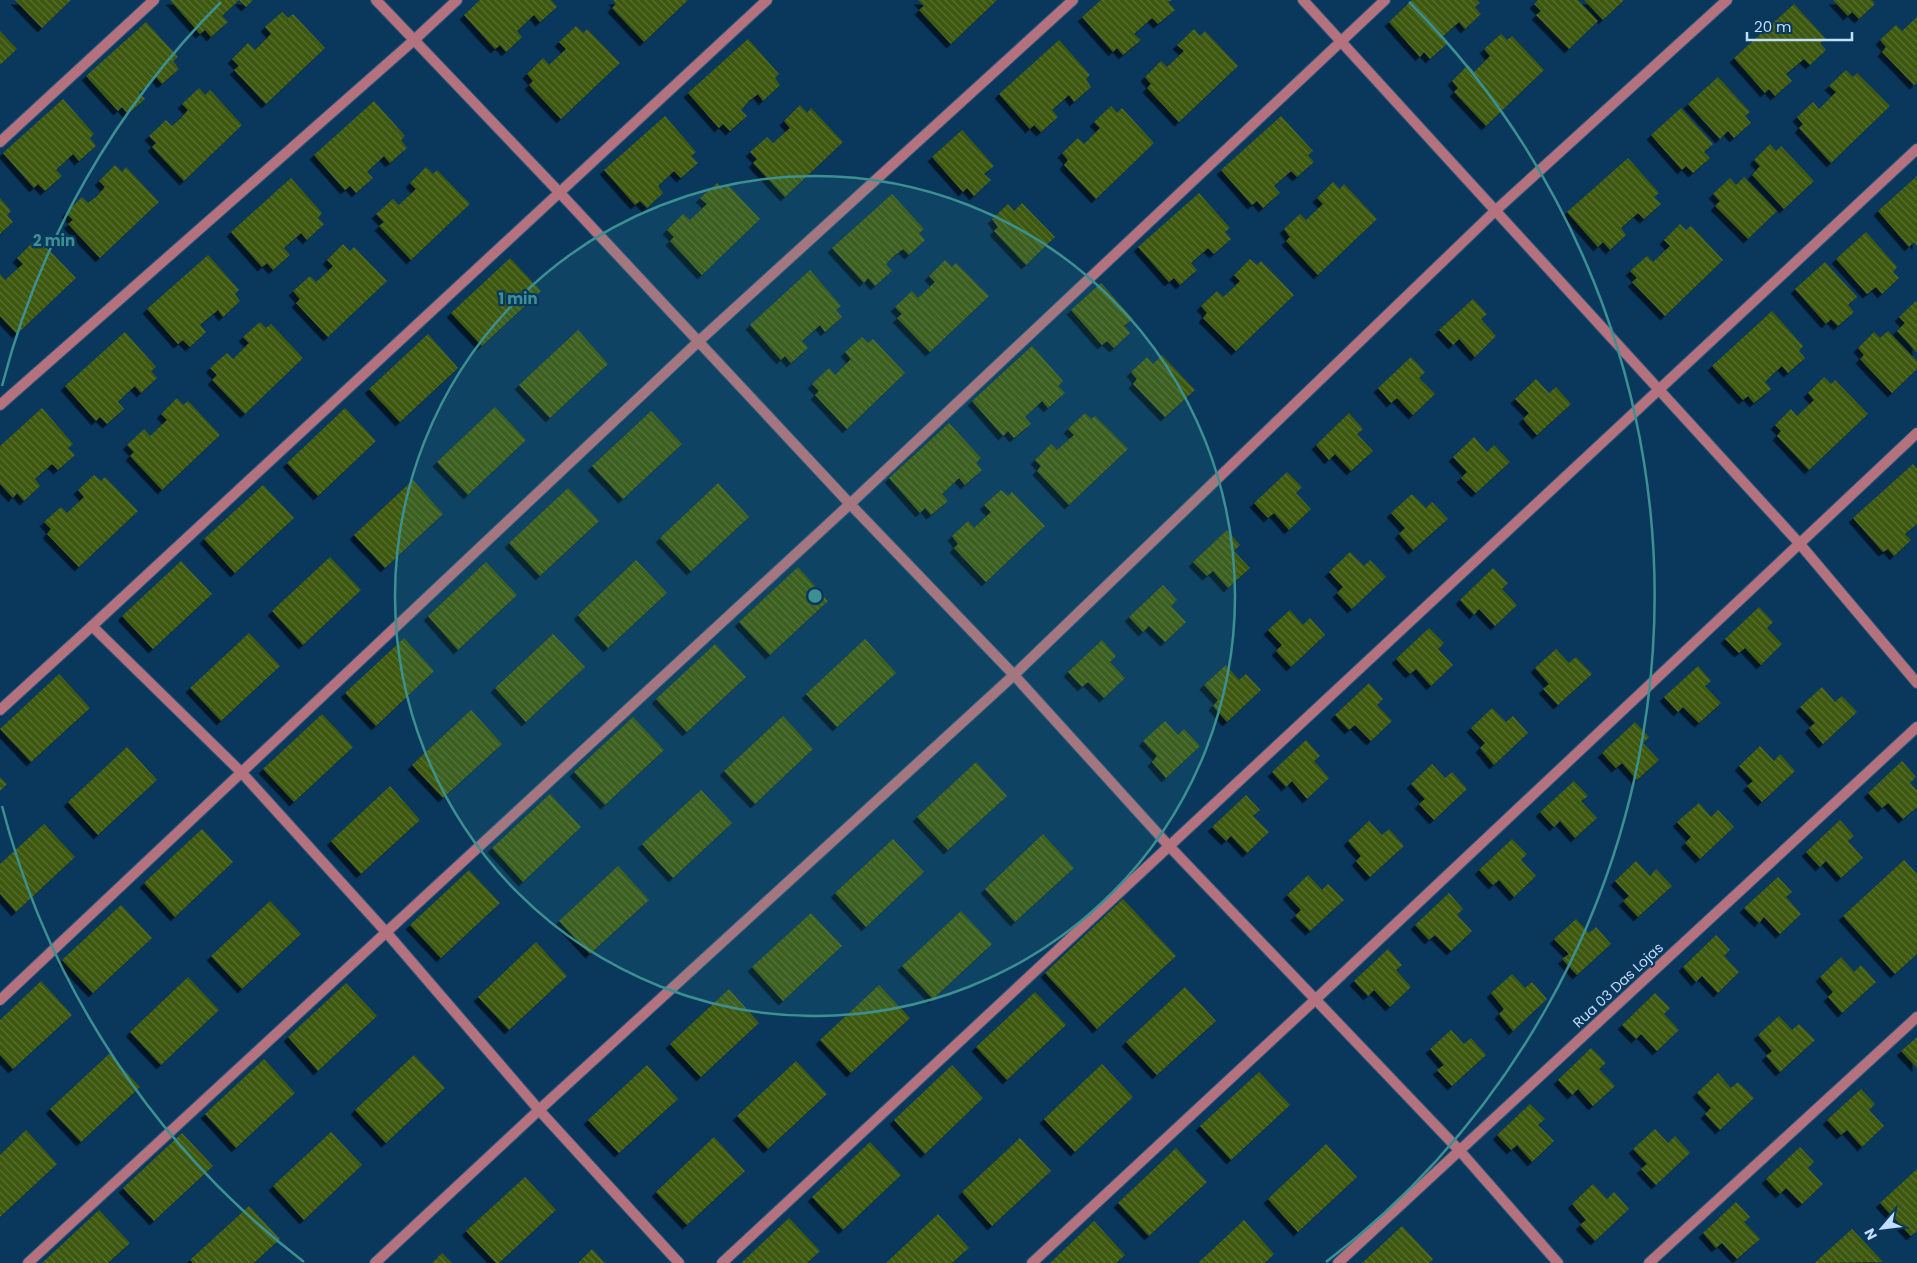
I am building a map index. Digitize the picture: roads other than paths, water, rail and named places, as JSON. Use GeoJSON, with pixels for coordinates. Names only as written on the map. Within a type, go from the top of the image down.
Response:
{"type":"FeatureCollection","features":[{"type":"Feature","properties":{"kind":"street"},"geometry":{"type":"LineString","coordinates":[[0,142],[154,0]]}},
{"type":"Feature","properties":{"kind":"street"},"geometry":{"type":"LineString","coordinates":[[376,0],[413,41],[559,192],[850,504],[1014,675],[1169,846],[1460,1151],[1558,1263]]}},
{"type":"Feature","properties":{"kind":"street"},"geometry":{"type":"LineString","coordinates":[[0,405],[413,41],[457,0]]}},
{"type":"Feature","properties":{"kind":"street"},"geometry":{"type":"LineString","coordinates":[[0,710],[766,0]]}},
{"type":"Feature","properties":{"kind":"street"},"geometry":{"type":"LineString","coordinates":[[0,1000],[699,341],[1073,0]]}},
{"type":"Feature","properties":{"kind":"street"},"geometry":{"type":"LineString","coordinates":[[1303,0],[1799,543],[1917,683]]}},
{"type":"Feature","properties":{"kind":"street"},"geometry":{"type":"LineString","coordinates":[[28,1263],[850,504],[1385,0]]}},
{"type":"Feature","properties":{"kind":"street"},"geometry":{"type":"LineString","coordinates":[[375,1263],[539,1110],[1014,675],[1495,211],[1727,0]]}},
{"type":"Feature","properties":{"kind":"street"},"geometry":{"type":"LineString","coordinates":[[722,1263],[1917,149]]}},
{"type":"Feature","properties":{"kind":"street"},"geometry":{"type":"LineString","coordinates":[[1032,1263],[1316,999],[1917,433]]}},
{"type":"Feature","properties":{"kind":"street"},"geometry":{"type":"LineString","coordinates":[[92,626],[242,773],[386,932],[539,1110],[679,1263]]}},
{"type":"Feature","properties":{"kind":"street","name":"Rua 03 Das Lojas"},"geometry":{"type":"LineString","coordinates":[[1338,1263],[1917,728]]}},
{"type":"Feature","properties":{"kind":"street"},"geometry":{"type":"LineString","coordinates":[[1649,1263],[1917,1017]]}}]}
